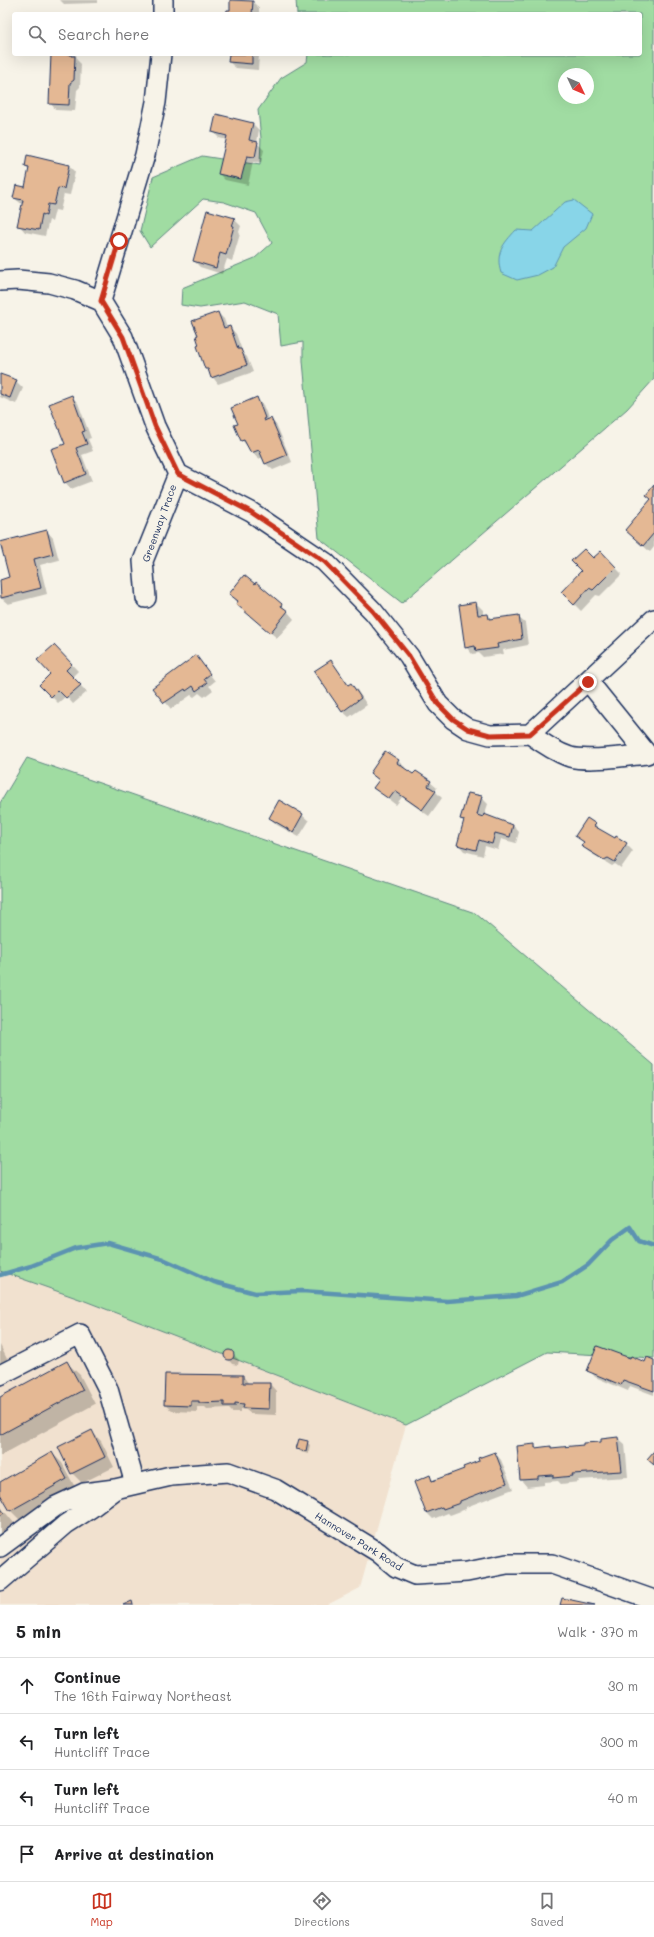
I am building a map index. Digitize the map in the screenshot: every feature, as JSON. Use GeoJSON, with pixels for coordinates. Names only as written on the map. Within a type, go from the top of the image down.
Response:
{"type":"FeatureCollection","features":[{"type":"Feature","properties":{"kind":"street"},"geometry":{"type":"LineString","coordinates":[[163,0],[163,12]]}},
{"type":"Feature","properties":{"kind":"street"},"geometry":{"type":"LineString","coordinates":[[101,301],[145,155],[156,102],[161,56]]}},
{"type":"Feature","properties":{"kind":"street"},"geometry":{"type":"LineString","coordinates":[[0,281],[18,280],[49,282],[75,290],[101,301],[123,337],[155,426],[178,474],[251,512],[325,562],[382,622],[409,656],[438,704],[453,719],[468,729],[490,735],[530,734],[551,750],[571,757],[651,756]]}},
{"type":"Feature","properties":{"kind":"street","name":"Greenway Trace"},"geometry":{"type":"LineString","coordinates":[[146,598],[143,561],[178,474]]}},
{"type":"Feature","properties":{"kind":"street"},"geometry":{"type":"LineString","coordinates":[[530,734],[588,682],[654,619]]}},
{"type":"Feature","properties":{"kind":"street"},"geometry":{"type":"LineString","coordinates":[[588,682],[651,756]]}},
{"type":"Feature","properties":{"kind":"street"},"geometry":{"type":"LineString","coordinates":[[0,1376],[80,1334],[108,1389],[134,1484]]}},
{"type":"Feature","properties":{"kind":"street","name":"Hannover Park Road"},"geometry":{"type":"LineString","coordinates":[[0,1547],[41,1515],[69,1499],[84,1493],[115,1489],[171,1476],[228,1472],[275,1489],[378,1552],[396,1567],[415,1575],[467,1572],[507,1564],[552,1564],[654,1600]]}},
{"type":"Feature","properties":{"kind":"street","name":"Hannover Park Road"},"geometry":{"type":"LineString","coordinates":[[0,1581],[66,1524],[92,1508],[115,1489]]}},
{"type":"Feature","properties":{"kind":"shaded area"},"geometry":{"type":"Polygon","coordinates":[[[0,1271],[85,1301],[406,1425],[360,1588],[327,1605],[0,1605],[0,1271]]]}},
{"type":"Feature","properties":{"kind":"green space"},"geometry":{"type":"Polygon","coordinates":[[[296,0],[654,0],[654,379],[627,409],[402,603],[319,538],[303,361],[303,342],[281,346],[278,314],[245,301],[200,308],[181,305],[182,288],[255,258],[272,243],[256,213],[224,202],[203,199],[150,247],[140,231],[153,177],[202,156],[260,165],[261,138],[258,110],[281,78],[307,62],[308,56],[642,56],[642,12],[297,12],[296,0]]]}},
{"type":"Feature","properties":{"kind":"green space"},"geometry":{"type":"Polygon","coordinates":[[[27,758],[475,913],[654,1065],[654,1358],[547,1352],[406,1425],[85,1301],[0,1271],[0,803],[27,758]]]}},
{"type":"Feature","properties":{"kind":"water"},"geometry":{"type":"Polygon","coordinates":[[[574,200],[592,214],[586,228],[563,247],[553,267],[538,275],[517,280],[501,273],[499,260],[501,249],[516,230],[533,231],[565,202],[574,200]]]}},
{"type":"Feature","properties":{"kind":"building"},"geometry":{"type":"Polygon","coordinates":[[[230,0],[253,1],[252,12],[226,12],[227,10],[230,10],[230,0]]]}},
{"type":"Feature","properties":{"kind":"building"},"geometry":{"type":"Polygon","coordinates":[[[51,56],[75,56],[74,80],[70,83],[69,105],[49,104],[51,56]]]}},
{"type":"Feature","properties":{"kind":"building"},"geometry":{"type":"Polygon","coordinates":[[[229,56],[252,56],[252,64],[228,62],[229,56]]]}},
{"type":"Feature","properties":{"kind":"building"},"geometry":{"type":"Polygon","coordinates":[[[216,114],[253,123],[249,140],[258,142],[255,157],[247,156],[241,179],[218,174],[227,136],[212,132],[216,114]]]}},
{"type":"Feature","properties":{"kind":"building"},"geometry":{"type":"Polygon","coordinates":[[[27,155],[69,165],[64,189],[58,188],[54,205],[48,204],[46,216],[42,214],[39,230],[17,226],[23,200],[13,198],[16,185],[25,187],[29,168],[25,167],[27,155]]]}},
{"type":"Feature","properties":{"kind":"building"},"geometry":{"type":"Polygon","coordinates":[[[207,210],[235,218],[226,255],[220,253],[216,268],[193,261],[207,210]]]}},
{"type":"Feature","properties":{"kind":"building"},"geometry":{"type":"Polygon","coordinates":[[[218,312],[224,328],[230,326],[238,349],[241,349],[247,365],[211,378],[208,369],[205,369],[197,346],[199,345],[196,336],[198,335],[192,321],[218,312]]]}},
{"type":"Feature","properties":{"kind":"building"},"geometry":{"type":"Polygon","coordinates":[[[0,374],[17,380],[10,398],[0,394],[0,374]]]}},
{"type":"Feature","properties":{"kind":"building"},"geometry":{"type":"Polygon","coordinates":[[[72,395],[85,431],[82,432],[87,444],[76,448],[86,474],[64,483],[51,449],[65,444],[49,404],[72,395]]]}},
{"type":"Feature","properties":{"kind":"building"},"geometry":{"type":"Polygon","coordinates":[[[257,397],[265,418],[263,419],[264,421],[271,418],[287,455],[265,464],[259,450],[251,453],[244,440],[241,441],[234,425],[238,424],[231,408],[257,397]]]}},
{"type":"Feature","properties":{"kind":"building"},"geometry":{"type":"Polygon","coordinates":[[[654,485],[654,533],[643,546],[625,530],[651,499],[646,495],[654,485]]]}},
{"type":"Feature","properties":{"kind":"building"},"geometry":{"type":"Polygon","coordinates":[[[47,530],[53,554],[34,559],[41,588],[1,598],[0,580],[9,577],[0,542],[47,530]]]}},
{"type":"Feature","properties":{"kind":"building"},"geometry":{"type":"Polygon","coordinates":[[[584,549],[593,558],[601,551],[616,567],[593,590],[589,588],[574,605],[561,592],[581,571],[571,561],[584,549]]]}},
{"type":"Feature","properties":{"kind":"building"},"geometry":{"type":"Polygon","coordinates":[[[244,575],[255,584],[256,582],[288,611],[270,633],[236,604],[238,601],[229,594],[244,575]]]}},
{"type":"Feature","properties":{"kind":"building"},"geometry":{"type":"Polygon","coordinates":[[[476,602],[478,615],[488,614],[489,619],[519,615],[522,639],[497,644],[498,648],[476,651],[475,646],[465,648],[459,605],[476,602]]]}},
{"type":"Feature","properties":{"kind":"building"},"geometry":{"type":"Polygon","coordinates":[[[54,645],[72,664],[66,670],[81,685],[66,698],[58,690],[51,697],[39,685],[50,674],[37,660],[54,645]]]}},
{"type":"Feature","properties":{"kind":"building"},"geometry":{"type":"Polygon","coordinates":[[[196,655],[210,674],[204,679],[207,683],[196,691],[193,686],[186,691],[185,689],[164,703],[152,688],[196,655]]]}},
{"type":"Feature","properties":{"kind":"building"},"geometry":{"type":"Polygon","coordinates":[[[331,660],[348,685],[351,683],[361,698],[342,712],[314,671],[331,660]]]}},
{"type":"Feature","properties":{"kind":"building"},"geometry":{"type":"Polygon","coordinates":[[[385,751],[399,760],[397,763],[413,774],[416,771],[431,781],[428,786],[436,791],[422,810],[395,791],[389,799],[373,788],[379,780],[370,773],[385,751]]]}},
{"type":"Feature","properties":{"kind":"building"},"geometry":{"type":"Polygon","coordinates":[[[468,793],[482,796],[477,815],[483,817],[484,814],[513,825],[510,837],[495,833],[492,844],[479,840],[476,850],[457,845],[464,820],[460,819],[468,793]]]}},
{"type":"Feature","properties":{"kind":"building"},"geometry":{"type":"Polygon","coordinates":[[[279,800],[303,814],[293,832],[269,818],[279,800]]]}},
{"type":"Feature","properties":{"kind":"building"},"geometry":{"type":"Polygon","coordinates":[[[587,818],[596,824],[594,826],[627,843],[615,862],[608,858],[604,860],[581,846],[584,842],[575,836],[587,818]]]}},
{"type":"Feature","properties":{"kind":"building"},"geometry":{"type":"Polygon","coordinates":[[[597,1346],[630,1358],[631,1356],[645,1362],[647,1357],[654,1360],[654,1391],[623,1380],[621,1385],[587,1371],[597,1346]]]}},
{"type":"Feature","properties":{"kind":"building"},"geometry":{"type":"Polygon","coordinates":[[[229,1350],[234,1355],[229,1360],[224,1355],[229,1350]]]}},
{"type":"Feature","properties":{"kind":"building"},"geometry":{"type":"Polygon","coordinates":[[[67,1361],[83,1390],[0,1435],[0,1397],[67,1361]]]}},
{"type":"Feature","properties":{"kind":"building"},"geometry":{"type":"Polygon","coordinates":[[[165,1374],[243,1375],[243,1383],[270,1383],[269,1409],[243,1408],[244,1404],[235,1403],[235,1406],[224,1406],[224,1402],[199,1403],[199,1401],[191,1401],[191,1406],[164,1405],[165,1374]]]}},
{"type":"Feature","properties":{"kind":"building"},"geometry":{"type":"Polygon","coordinates":[[[92,1430],[105,1457],[71,1474],[58,1447],[92,1430]]]}},
{"type":"Feature","properties":{"kind":"building"},"geometry":{"type":"Polygon","coordinates":[[[618,1437],[622,1471],[572,1474],[573,1476],[553,1478],[553,1475],[538,1476],[538,1479],[520,1480],[517,1446],[535,1444],[535,1448],[551,1446],[551,1448],[583,1445],[583,1443],[601,1442],[601,1439],[618,1437]]]}},
{"type":"Feature","properties":{"kind":"building"},"geometry":{"type":"Polygon","coordinates":[[[299,1439],[308,1441],[306,1451],[296,1449],[299,1439]]]}},
{"type":"Feature","properties":{"kind":"building"},"geometry":{"type":"Polygon","coordinates":[[[654,1451],[654,1465],[647,1459],[654,1451]]]}},
{"type":"Feature","properties":{"kind":"building"},"geometry":{"type":"Polygon","coordinates":[[[52,1452],[67,1479],[10,1511],[0,1494],[0,1482],[52,1452]]]}},
{"type":"Feature","properties":{"kind":"building"},"geometry":{"type":"Polygon","coordinates":[[[495,1452],[507,1483],[460,1501],[460,1503],[443,1509],[442,1507],[426,1513],[414,1482],[430,1475],[432,1481],[464,1469],[463,1467],[479,1461],[478,1458],[495,1452]]]}},
{"type":"Feature","properties":{"kind":"building"},"geometry":{"type":"Polygon","coordinates":[[[0,1507],[4,1513],[0,1516],[0,1507]]]}},
{"type":"Feature","properties":{"kind":"building"},"geometry":{"type":"Polygon","coordinates":[[[562,1598],[595,1605],[560,1605],[562,1598]]]}},
{"type":"Feature","properties":{"kind":"building"},"geometry":{"type":"Polygon","coordinates":[[[132,1601],[133,1605],[123,1605],[132,1601]]]}},
{"type":"Feature","properties":{"kind":"waterway"},"geometry":{"type":"LineString","coordinates":[[0,1275],[31,1266],[76,1248],[108,1243],[163,1259],[214,1282],[255,1293],[302,1291],[447,1301],[516,1296],[562,1282],[588,1265],[612,1240],[630,1227],[639,1241],[654,1246]]}},
{"type":"Feature","properties":{"kind":"route"},"geometry":{"type":"LineString","coordinates":[[119,241],[101,301],[123,337],[155,426],[178,474],[251,512],[325,562],[373,611],[409,656],[438,704],[453,719],[468,729],[490,735],[530,734],[588,682]]}}]}
